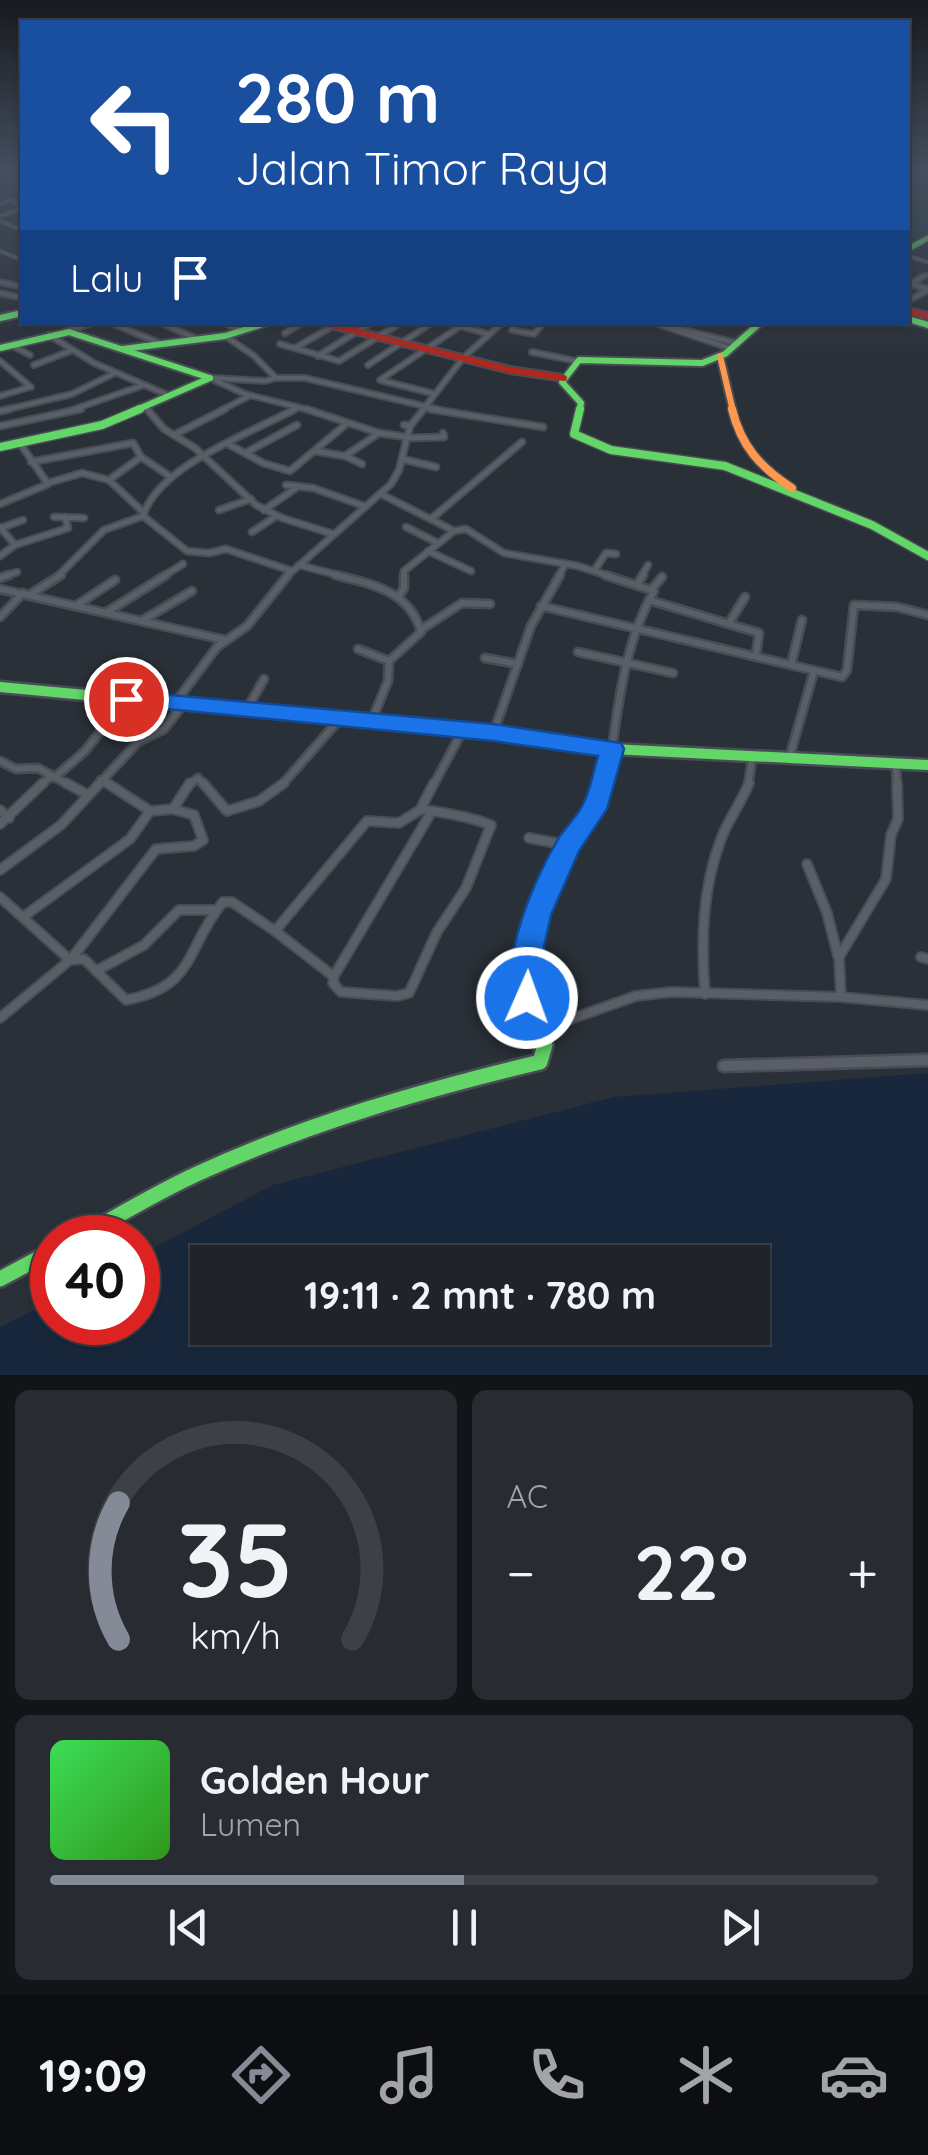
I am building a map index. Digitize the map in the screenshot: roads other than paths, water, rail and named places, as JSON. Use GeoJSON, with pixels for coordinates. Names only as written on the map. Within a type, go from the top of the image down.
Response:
{"type":"FeatureCollection","features":[{"type":"Feature","properties":{"kind":"main road"},"geometry":{"type":"LineString","coordinates":[[123,349],[226,336],[259,325]]}},
{"type":"Feature","properties":{"kind":"main road"},"geometry":{"type":"LineString","coordinates":[[338,325],[519,372],[564,378]]}},
{"type":"Feature","properties":{"kind":"main road"},"geometry":{"type":"LineString","coordinates":[[754,325],[727,348],[696,362],[606,356],[576,362],[564,378],[563,387],[581,403],[572,430],[581,440],[621,452],[718,463],[872,526],[928,556]]}},
{"type":"Feature","properties":{"kind":"main road"},"geometry":{"type":"LineString","coordinates":[[4,346],[64,332],[97,338],[146,360],[210,378]]}},
{"type":"Feature","properties":{"kind":"main road"},"geometry":{"type":"LineString","coordinates":[[727,348],[740,440],[748,458],[763,474],[820,504]]}},
{"type":"Feature","properties":{"kind":"main road"},"geometry":{"type":"LineString","coordinates":[[0,447],[91,428],[210,378]]}},
{"type":"Feature","properties":{"kind":"main road"},"geometry":{"type":"LineString","coordinates":[[0,687],[493,733],[612,749],[928,765]]}},
{"type":"Feature","properties":{"kind":"main road"},"geometry":{"type":"LineString","coordinates":[[121,1215],[197,1174],[282,1138],[426,1088],[540,1062],[546,1052],[527,998],[527,960],[537,915],[568,846],[594,809],[612,749]]}},
{"type":"Feature","properties":{"kind":"main road"},"geometry":{"type":"LineString","coordinates":[[0,1279],[30,1263]]}},
{"type":"Feature","properties":{"kind":"street"},"geometry":{"type":"LineString","coordinates":[[928,274],[910,284],[928,290]]}},
{"type":"Feature","properties":{"kind":"street"},"geometry":{"type":"LineString","coordinates":[[64,332],[86,325]]}},
{"type":"Feature","properties":{"kind":"street"},"geometry":{"type":"LineString","coordinates":[[115,325],[157,342]]}},
{"type":"Feature","properties":{"kind":"street"},"geometry":{"type":"LineString","coordinates":[[165,325],[197,339]]}},
{"type":"Feature","properties":{"kind":"street"},"geometry":{"type":"LineString","coordinates":[[228,325],[242,332]]}},
{"type":"Feature","properties":{"kind":"street"},"geometry":{"type":"LineString","coordinates":[[285,333],[299,325]]}},
{"type":"Feature","properties":{"kind":"street"},"geometry":{"type":"LineString","coordinates":[[294,349],[338,325]]}},
{"type":"Feature","properties":{"kind":"street"},"geometry":{"type":"LineString","coordinates":[[317,357],[368,325]]}},
{"type":"Feature","properties":{"kind":"street"},"geometry":{"type":"LineString","coordinates":[[280,344],[340,361],[398,325]]}},
{"type":"Feature","properties":{"kind":"street"},"geometry":{"type":"LineString","coordinates":[[368,365],[430,325]]}},
{"type":"Feature","properties":{"kind":"street"},"geometry":{"type":"LineString","coordinates":[[456,325],[490,334]]}},
{"type":"Feature","properties":{"kind":"street"},"geometry":{"type":"LineString","coordinates":[[0,870],[61,825],[86,794],[145,736],[167,727],[226,640],[247,626],[292,570],[394,481],[407,426],[426,408],[463,358],[499,325]]}},
{"type":"Feature","properties":{"kind":"street"},"geometry":{"type":"LineString","coordinates":[[514,325],[512,330],[534,334],[542,325]]}},
{"type":"Feature","properties":{"kind":"street"},"geometry":{"type":"LineString","coordinates":[[660,325],[727,348]]}},
{"type":"Feature","properties":{"kind":"street"},"geometry":{"type":"LineString","coordinates":[[662,325],[727,348]]}},
{"type":"Feature","properties":{"kind":"street"},"geometry":{"type":"LineString","coordinates":[[436,394],[380,380],[430,350],[459,326]]}},
{"type":"Feature","properties":{"kind":"street"},"geometry":{"type":"LineString","coordinates":[[666,326],[674,330]]}},
{"type":"Feature","properties":{"kind":"street"},"geometry":{"type":"LineString","coordinates":[[49,335],[116,373],[171,396]]}},
{"type":"Feature","properties":{"kind":"street"},"geometry":{"type":"LineString","coordinates":[[226,336],[276,378]]}},
{"type":"Feature","properties":{"kind":"street"},"geometry":{"type":"LineString","coordinates":[[4,346],[30,355]]}},
{"type":"Feature","properties":{"kind":"street"},"geometry":{"type":"LineString","coordinates":[[34,366],[71,350]]}},
{"type":"Feature","properties":{"kind":"street"},"geometry":{"type":"LineString","coordinates":[[532,352],[576,362]]}},
{"type":"Feature","properties":{"kind":"street"},"geometry":{"type":"LineString","coordinates":[[0,361],[31,387],[0,396]]}},
{"type":"Feature","properties":{"kind":"street"},"geometry":{"type":"LineString","coordinates":[[0,411],[74,393],[116,373]]}},
{"type":"Feature","properties":{"kind":"street"},"geometry":{"type":"LineString","coordinates":[[210,378],[304,378],[426,408],[544,427]]}},
{"type":"Feature","properties":{"kind":"street"},"geometry":{"type":"LineString","coordinates":[[210,378],[250,396],[298,406],[379,434],[430,440],[443,438],[443,434]]}},
{"type":"Feature","properties":{"kind":"street"},"geometry":{"type":"LineString","coordinates":[[0,426],[88,408],[144,384]]}},
{"type":"Feature","properties":{"kind":"street"},"geometry":{"type":"LineString","coordinates":[[174,435],[250,396]]}},
{"type":"Feature","properties":{"kind":"street"},"geometry":{"type":"LineString","coordinates":[[32,403],[37,418]]}},
{"type":"Feature","properties":{"kind":"street"},"geometry":{"type":"LineString","coordinates":[[146,406],[174,435],[264,510],[334,534]]}},
{"type":"Feature","properties":{"kind":"street"},"geometry":{"type":"LineString","coordinates":[[0,617],[26,594],[64,573],[104,530],[142,513],[170,477],[298,406]]}},
{"type":"Feature","properties":{"kind":"street"},"geometry":{"type":"LineString","coordinates":[[228,444],[288,471],[346,424]]}},
{"type":"Feature","properties":{"kind":"street"},"geometry":{"type":"LineString","coordinates":[[246,453],[297,425]]}},
{"type":"Feature","properties":{"kind":"street"},"geometry":{"type":"LineString","coordinates":[[345,456],[379,434]]}},
{"type":"Feature","properties":{"kind":"street"},"geometry":{"type":"LineString","coordinates":[[18,441],[48,483]]}},
{"type":"Feature","properties":{"kind":"street"},"geometry":{"type":"LineString","coordinates":[[431,519],[522,442]]}},
{"type":"Feature","properties":{"kind":"street"},"geometry":{"type":"LineString","coordinates":[[31,462],[136,444],[141,457],[170,477]]}},
{"type":"Feature","properties":{"kind":"street"},"geometry":{"type":"LineString","coordinates":[[314,450],[362,464]]}},
{"type":"Feature","properties":{"kind":"street"},"geometry":{"type":"LineString","coordinates":[[110,480],[141,457]]}},
{"type":"Feature","properties":{"kind":"street"},"geometry":{"type":"LineString","coordinates":[[402,459],[436,468]]}},
{"type":"Feature","properties":{"kind":"street"},"geometry":{"type":"LineString","coordinates":[[0,504],[82,472],[110,480],[191,554],[209,557],[226,549],[292,570]]}},
{"type":"Feature","properties":{"kind":"street"},"geometry":{"type":"LineString","coordinates":[[286,484],[366,506]]}},
{"type":"Feature","properties":{"kind":"street"},"geometry":{"type":"LineString","coordinates":[[264,510],[298,486]]}},
{"type":"Feature","properties":{"kind":"street"},"geometry":{"type":"LineString","coordinates":[[381,494],[504,553],[566,564],[652,590]]}},
{"type":"Feature","properties":{"kind":"street"},"geometry":{"type":"LineString","coordinates":[[281,498],[292,502]]}},
{"type":"Feature","properties":{"kind":"street"},"geometry":{"type":"LineString","coordinates":[[219,510],[251,499]]}},
{"type":"Feature","properties":{"kind":"street"},"geometry":{"type":"LineString","coordinates":[[54,516],[84,518]]}},
{"type":"Feature","properties":{"kind":"street"},"geometry":{"type":"LineString","coordinates":[[252,532],[276,516]]}},
{"type":"Feature","properties":{"kind":"street"},"geometry":{"type":"LineString","coordinates":[[0,556],[16,545],[68,528],[65,517]]}},
{"type":"Feature","properties":{"kind":"street"},"geometry":{"type":"LineString","coordinates":[[23,520],[1,528],[23,554]]}},
{"type":"Feature","properties":{"kind":"street"},"geometry":{"type":"LineString","coordinates":[[399,596],[404,588],[404,571],[472,520]]}},
{"type":"Feature","properties":{"kind":"street"},"geometry":{"type":"LineString","coordinates":[[406,527],[438,543]]}},
{"type":"Feature","properties":{"kind":"street"},"geometry":{"type":"LineString","coordinates":[[428,551],[467,571]]}},
{"type":"Feature","properties":{"kind":"street"},"geometry":{"type":"LineString","coordinates":[[594,571],[606,553],[616,554]]}},
{"type":"Feature","properties":{"kind":"street"},"geometry":{"type":"LineString","coordinates":[[106,613],[183,564]]}},
{"type":"Feature","properties":{"kind":"street"},"geometry":{"type":"LineString","coordinates":[[493,733],[540,606],[566,564]]}},
{"type":"Feature","properties":{"kind":"street"},"geometry":{"type":"LineString","coordinates":[[299,565],[352,577],[399,596],[422,629]]}},
{"type":"Feature","properties":{"kind":"street"},"geometry":{"type":"LineString","coordinates":[[636,585],[648,565]]}},
{"type":"Feature","properties":{"kind":"street"},"geometry":{"type":"LineString","coordinates":[[0,578],[18,572]]}},
{"type":"Feature","properties":{"kind":"street"},"geometry":{"type":"LineString","coordinates":[[612,749],[612,724],[635,624],[662,577]]}},
{"type":"Feature","properties":{"kind":"street"},"geometry":{"type":"LineString","coordinates":[[76,606],[115,580]]}},
{"type":"Feature","properties":{"kind":"street"},"geometry":{"type":"LineString","coordinates":[[0,589],[226,640]]}},
{"type":"Feature","properties":{"kind":"street"},"geometry":{"type":"LineString","coordinates":[[142,621],[192,590]]}},
{"type":"Feature","properties":{"kind":"street"},"geometry":{"type":"LineString","coordinates":[[728,623],[745,597]]}},
{"type":"Feature","properties":{"kind":"street"},"geometry":{"type":"LineString","coordinates":[[649,600],[760,634],[756,656]]}},
{"type":"Feature","properties":{"kind":"street"},"geometry":{"type":"LineString","coordinates":[[371,722],[388,681],[389,661],[422,629],[462,603],[490,604]]}},
{"type":"Feature","properties":{"kind":"street"},"geometry":{"type":"LineString","coordinates":[[540,606],[635,624],[728,653],[845,676],[854,606],[897,607],[928,614]]}},
{"type":"Feature","properties":{"kind":"street"},"geometry":{"type":"LineString","coordinates":[[792,665],[802,620]]}},
{"type":"Feature","properties":{"kind":"street"},"geometry":{"type":"LineString","coordinates":[[358,649],[389,661]]}},
{"type":"Feature","properties":{"kind":"street"},"geometry":{"type":"LineString","coordinates":[[578,652],[673,673]]}},
{"type":"Feature","properties":{"kind":"street"},"geometry":{"type":"LineString","coordinates":[[485,658],[518,664]]}},
{"type":"Feature","properties":{"kind":"street"},"geometry":{"type":"LineString","coordinates":[[788,760],[814,672]]}},
{"type":"Feature","properties":{"kind":"street"},"geometry":{"type":"LineString","coordinates":[[246,710],[264,678]]}},
{"type":"Feature","properties":{"kind":"street"},"geometry":{"type":"LineString","coordinates":[[0,824],[86,751],[126,699]]}},
{"type":"Feature","properties":{"kind":"street"},"geometry":{"type":"LineString","coordinates":[[174,809],[188,784],[198,778],[227,811],[258,800],[298,772],[321,748],[338,720]]}},
{"type":"Feature","properties":{"kind":"street"},"geometry":{"type":"LineString","coordinates":[[274,931],[367,821],[399,824],[428,809],[491,825],[466,888],[437,932],[413,989],[397,996],[347,994],[335,988],[334,976],[428,809],[463,730]]}},
{"type":"Feature","properties":{"kind":"street"},"geometry":{"type":"LineString","coordinates":[[704,994],[704,899],[722,835],[750,788],[752,759]]}},
{"type":"Feature","properties":{"kind":"street"},"geometry":{"type":"LineString","coordinates":[[0,762],[16,769],[38,768],[86,794]]}},
{"type":"Feature","properties":{"kind":"street"},"geometry":{"type":"LineString","coordinates":[[839,957],[886,879],[898,819],[896,763]]}},
{"type":"Feature","properties":{"kind":"street"},"geometry":{"type":"LineString","coordinates":[[0,1018],[71,959],[107,909],[142,872],[156,848],[194,846],[203,840],[194,814],[174,809],[150,811],[101,780]]}},
{"type":"Feature","properties":{"kind":"street"},"geometry":{"type":"LineString","coordinates":[[0,810],[10,818]]}},
{"type":"Feature","properties":{"kind":"street"},"geometry":{"type":"LineString","coordinates":[[22,917],[130,839],[150,811]]}},
{"type":"Feature","properties":{"kind":"street"},"geometry":{"type":"LineString","coordinates":[[529,838],[568,846]]}},
{"type":"Feature","properties":{"kind":"street"},"geometry":{"type":"LineString","coordinates":[[806,864],[839,957],[842,997]]}},
{"type":"Feature","properties":{"kind":"street"},"geometry":{"type":"LineString","coordinates":[[0,897],[71,959],[84,959],[126,1000],[163,992],[179,979],[223,902],[232,902],[334,976]]}},
{"type":"Feature","properties":{"kind":"street"},"geometry":{"type":"LineString","coordinates":[[96,971],[135,952],[179,910],[216,910]]}},
{"type":"Feature","properties":{"kind":"street"},"geometry":{"type":"LineString","coordinates":[[537,1031],[636,996],[670,992],[842,997],[928,1006]]}},
{"type":"Feature","properties":{"kind":"street"},"geometry":{"type":"LineString","coordinates":[[724,1066],[928,1060]]}},
{"type":"Feature","properties":{"kind":"water"},"geometry":{"type":"Polygon","coordinates":[[[928,1073],[928,1375],[0,1375],[0,1327],[30,1312],[30,1345],[160,1345],[160,1244],[273,1185],[614,1097],[928,1073]]]}}]}
